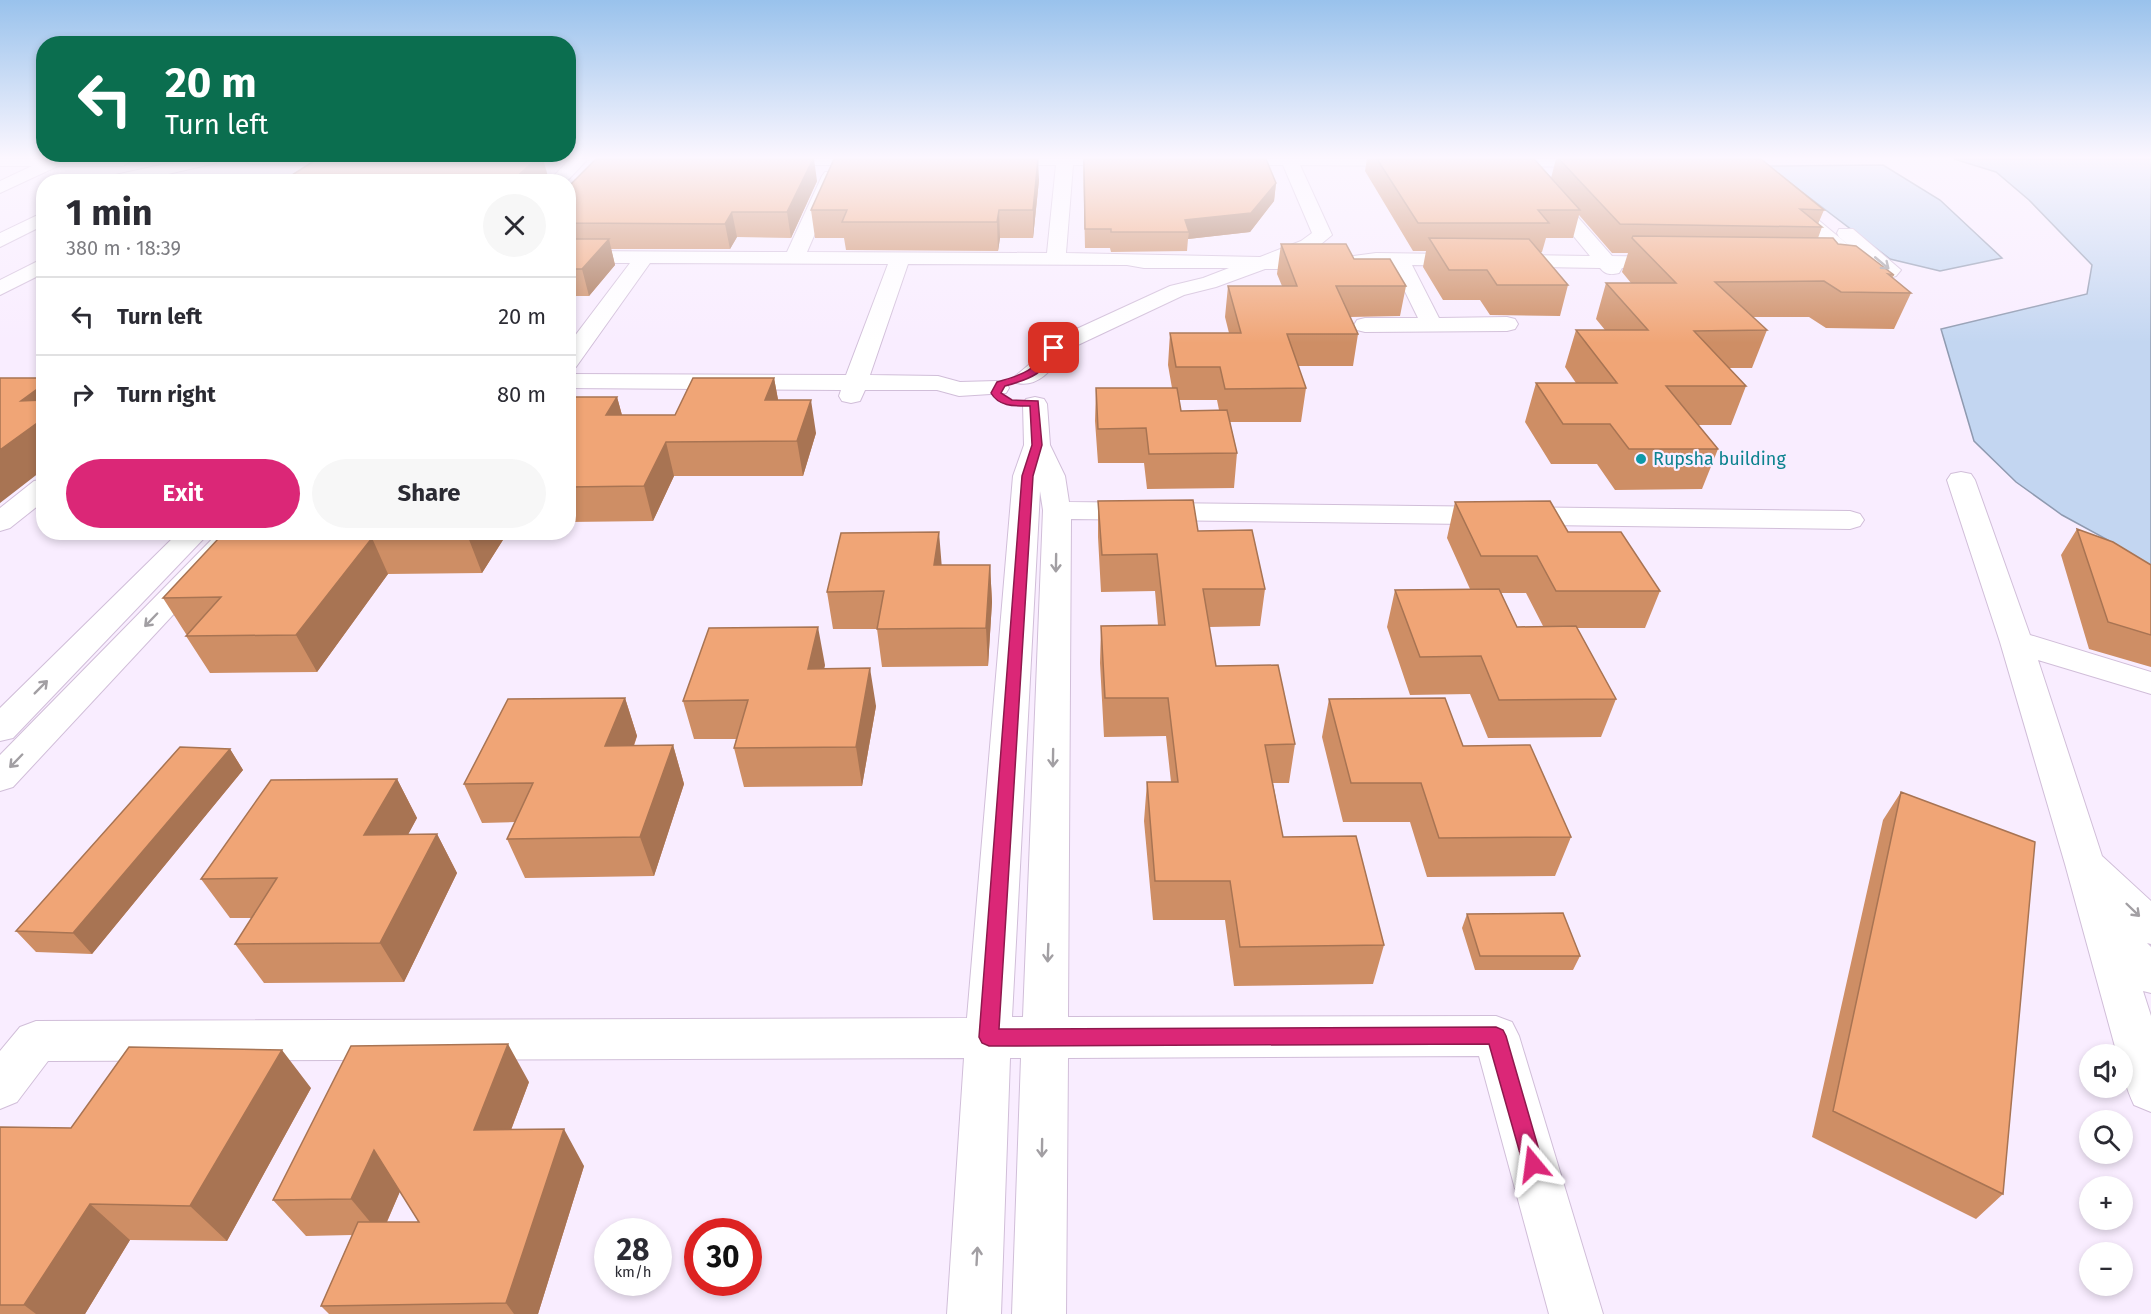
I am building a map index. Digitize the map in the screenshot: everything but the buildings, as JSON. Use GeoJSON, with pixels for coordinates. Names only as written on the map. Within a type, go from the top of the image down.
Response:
{"type":"FeatureCollection","features":[{"type":"Feature","properties":{"kind":"street"},"geometry":{"type":"LineString","coordinates":[[794,259],[811,220]]}},
{"type":"Feature","properties":{"kind":"street"},"geometry":{"type":"LineString","coordinates":[[1064,259],[1067,220]]}},
{"type":"Feature","properties":{"kind":"street"},"geometry":{"type":"LineString","coordinates":[[1025,378],[1046,362],[1070,356],[1195,296],[1209,283],[1261,262],[1304,240],[1322,235],[1313,220]]}},
{"type":"Feature","properties":{"kind":"street"},"geometry":{"type":"LineString","coordinates":[[1570,220],[1609,266]]}},
{"type":"Feature","properties":{"kind":"street"},"geometry":{"type":"LineString","coordinates":[[1814,220],[1857,262],[1828,268]]}},
{"type":"Feature","properties":{"kind":"street"},"geometry":{"type":"LineString","coordinates":[[1824,220],[1891,270],[1878,273],[1828,268]]}},
{"type":"Feature","properties":{"kind":"street"},"geometry":{"type":"LineString","coordinates":[[0,241],[36,222]]}},
{"type":"Feature","properties":{"kind":"street"},"geometry":{"type":"LineString","coordinates":[[576,258],[641,262],[1128,267],[1144,262]]}},
{"type":"Feature","properties":{"kind":"street"},"geometry":{"type":"LineString","coordinates":[[576,266],[794,259],[1127,259],[1144,262],[1346,263],[1403,267],[1609,266]]}},
{"type":"Feature","properties":{"kind":"street"},"geometry":{"type":"LineString","coordinates":[[1346,263],[1376,259],[1688,267]]}},
{"type":"Feature","properties":{"kind":"street"},"geometry":{"type":"LineString","coordinates":[[851,396],[899,260]]}},
{"type":"Feature","properties":{"kind":"street"},"geometry":{"type":"LineString","coordinates":[[576,351],[641,262]]}},
{"type":"Feature","properties":{"kind":"street"},"geometry":{"type":"LineString","coordinates":[[1403,267],[1432,325]]}},
{"type":"Feature","properties":{"kind":"street"},"geometry":{"type":"LineString","coordinates":[[0,289],[36,269]]}},
{"type":"Feature","properties":{"kind":"street"},"geometry":{"type":"LineString","coordinates":[[1365,325],[1507,324]]}},
{"type":"Feature","properties":{"kind":"street"},"geometry":{"type":"LineString","coordinates":[[1025,378],[1042,381],[1052,388],[1049,397],[1035,404],[1018,404],[1003,400],[996,393],[998,388],[1007,381],[1025,378]]}},
{"type":"Feature","properties":{"kind":"street"},"geometry":{"type":"LineString","coordinates":[[576,381],[938,383],[959,389],[998,388]]}},
{"type":"Feature","properties":{"kind":"street"},"geometry":{"type":"LineString","coordinates":[[576,393],[937,397],[959,389]]}},
{"type":"Feature","properties":{"kind":"street"},"geometry":{"type":"LineString","coordinates":[[974,1314],[989,1037],[1027,476],[1037,445],[1035,404]]}},
{"type":"Feature","properties":{"kind":"street"},"geometry":{"type":"LineString","coordinates":[[1037,445],[1051,476],[1057,510],[1039,1314]]}},
{"type":"Feature","properties":{"kind":"street"},"geometry":{"type":"LineString","coordinates":[[1961,480],[2016,642],[2085,864],[2151,1090]]}},
{"type":"Feature","properties":{"kind":"street"},"geometry":{"type":"LineString","coordinates":[[0,522],[36,493]]}},
{"type":"Feature","properties":{"kind":"street"},"geometry":{"type":"LineString","coordinates":[[1057,510],[1850,520]]}},
{"type":"Feature","properties":{"kind":"street"},"geometry":{"type":"LineString","coordinates":[[0,729],[188,540]]}},
{"type":"Feature","properties":{"kind":"street"},"geometry":{"type":"LineString","coordinates":[[0,778],[228,540]]}},
{"type":"Feature","properties":{"kind":"street"},"geometry":{"type":"LineString","coordinates":[[2016,642],[2151,683]]}},
{"type":"Feature","properties":{"kind":"street"},"geometry":{"type":"LineString","coordinates":[[2085,864],[2151,927]]}},
{"type":"Feature","properties":{"kind":"street"},"geometry":{"type":"LineString","coordinates":[[2101,925],[2151,975]]}},
{"type":"Feature","properties":{"kind":"street"},"geometry":{"type":"LineString","coordinates":[[0,1087],[36,1041],[1496,1036],[1576,1314]]}},
{"type":"Feature","properties":{"kind":"water"},"geometry":{"type":"Polygon","coordinates":[[[1839,220],[1962,220],[2002,258],[1940,271],[1890,259],[1839,220]]]}},
{"type":"Feature","properties":{"kind":"water"},"geometry":{"type":"Polygon","coordinates":[[[2049,220],[2151,220],[2151,598],[2108,540],[2062,515],[2016,482],[1974,441],[1941,329],[2087,294],[2092,265],[2049,220]]]}},
{"type":"Feature","properties":{"kind":"place","name":"Rupsha building"},"geometry":{"type":"Point","coordinates":[1641,459]}},
{"type":"Feature","properties":{"kind":"route"},"geometry":{"type":"LineString","coordinates":[[1054,348],[1046,362],[1036,370],[1025,378],[1001,384],[996,393],[998,397],[1010,403],[1035,404],[1037,445],[1027,476],[989,1037],[1496,1036],[1533,1164]]}}]}
